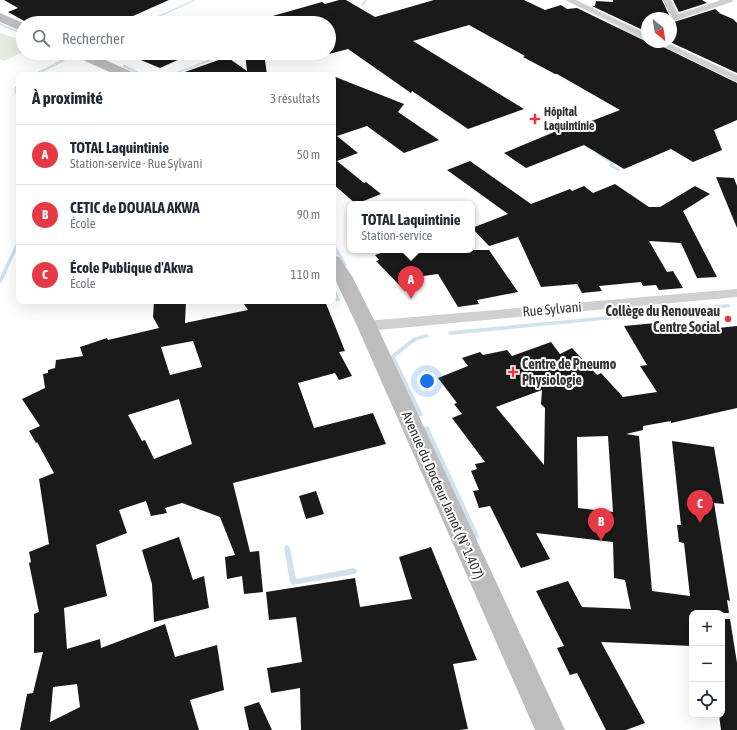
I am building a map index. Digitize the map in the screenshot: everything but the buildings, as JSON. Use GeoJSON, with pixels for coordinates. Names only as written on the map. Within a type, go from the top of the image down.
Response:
{"type":"FeatureCollection","features":[{"type":"Feature","properties":{"kind":"main road"},"geometry":{"type":"LineString","coordinates":[[0,18],[16,25]]}},
{"type":"Feature","properties":{"kind":"main road"},"geometry":{"type":"LineString","coordinates":[[94,60],[120,72]]}},
{"type":"Feature","properties":{"kind":"main road","name":"Avenue du Docteur Jamot (N° 1.407)"},"geometry":{"type":"LineString","coordinates":[[336,266],[343,276],[367,326],[550,730]]}},
{"type":"Feature","properties":{"kind":"street"},"geometry":{"type":"LineString","coordinates":[[569,0],[641,34]]}},
{"type":"Feature","properties":{"kind":"street"},"geometry":{"type":"LineString","coordinates":[[667,0],[671,12]]}},
{"type":"Feature","properties":{"kind":"street"},"geometry":{"type":"LineString","coordinates":[[677,17],[729,0]]}},
{"type":"Feature","properties":{"kind":"street"},"geometry":{"type":"LineString","coordinates":[[636,31],[641,30]]}},
{"type":"Feature","properties":{"kind":"street"},"geometry":{"type":"LineString","coordinates":[[672,48],[737,79]]}},
{"type":"Feature","properties":{"kind":"street","name":"Rue Sylvani"},"geometry":{"type":"LineString","coordinates":[[367,326],[737,293]]}},
{"type":"Feature","properties":{"kind":"shaded area"},"geometry":{"type":"Polygon","coordinates":[[[0,33],[16,39],[16,55],[4,61],[0,59],[0,33]]]}},
{"type":"Feature","properties":{"kind":"waterway"},"geometry":{"type":"LineString","coordinates":[[160,16],[195,0]]}},
{"type":"Feature","properties":{"kind":"waterway"},"geometry":{"type":"LineString","coordinates":[[362,5],[366,0]]}},
{"type":"Feature","properties":{"kind":"waterway"},"geometry":{"type":"LineString","coordinates":[[0,24],[16,31]]}},
{"type":"Feature","properties":{"kind":"waterway"},"geometry":{"type":"LineString","coordinates":[[619,28],[641,38]]}},
{"type":"Feature","properties":{"kind":"waterway"},"geometry":{"type":"LineString","coordinates":[[40,72],[64,60]]}},
{"type":"Feature","properties":{"kind":"waterway"},"geometry":{"type":"LineString","coordinates":[[178,72],[211,60]]}},
{"type":"Feature","properties":{"kind":"waterway"},"geometry":{"type":"LineString","coordinates":[[124,66],[137,72]]}},
{"type":"Feature","properties":{"kind":"waterway"},"geometry":{"type":"LineString","coordinates":[[603,152],[598,154],[614,163],[610,165],[619,170]]}},
{"type":"Feature","properties":{"kind":"waterway"},"geometry":{"type":"LineString","coordinates":[[0,282],[16,247]]}},
{"type":"Feature","properties":{"kind":"waterway"},"geometry":{"type":"LineString","coordinates":[[336,250],[345,265]]}},
{"type":"Feature","properties":{"kind":"waterway"},"geometry":{"type":"LineString","coordinates":[[336,296],[338,300]]}},
{"type":"Feature","properties":{"kind":"waterway"},"geometry":{"type":"LineString","coordinates":[[637,315],[728,306]]}},
{"type":"Feature","properties":{"kind":"waterway"},"geometry":{"type":"LineString","coordinates":[[450,333],[622,317]]}},
{"type":"Feature","properties":{"kind":"waterway"},"geometry":{"type":"LineString","coordinates":[[420,415],[392,356],[415,339],[427,336]]}},
{"type":"Feature","properties":{"kind":"waterway"},"geometry":{"type":"LineString","coordinates":[[426,428],[476,536]]}},
{"type":"Feature","properties":{"kind":"waterway"},"geometry":{"type":"LineString","coordinates":[[287,548],[293,582],[354,571]]}},
{"type":"Feature","properties":{"kind":"place","name":"Hôpital Laquintinie"},"geometry":{"type":"Point","coordinates":[535,119]}},
{"type":"Feature","properties":{"kind":"place","name":"TOTAL Laquintinie"},"geometry":{"type":"Point","coordinates":[411,299]}},
{"type":"Feature","properties":{"kind":"place","name":"Collège du Renouveau Centre Social"},"geometry":{"type":"Point","coordinates":[728,319]}},
{"type":"Feature","properties":{"kind":"place","name":"Centre de Pneumo Physiologie"},"geometry":{"type":"Point","coordinates":[513,372]}},
{"type":"Feature","properties":{"kind":"place","name":"École Publique d'Akwa"},"geometry":{"type":"Point","coordinates":[700,523]}},
{"type":"Feature","properties":{"kind":"place","name":"CETIC de DOUALA AKWA"},"geometry":{"type":"Point","coordinates":[601,541]}}]}
